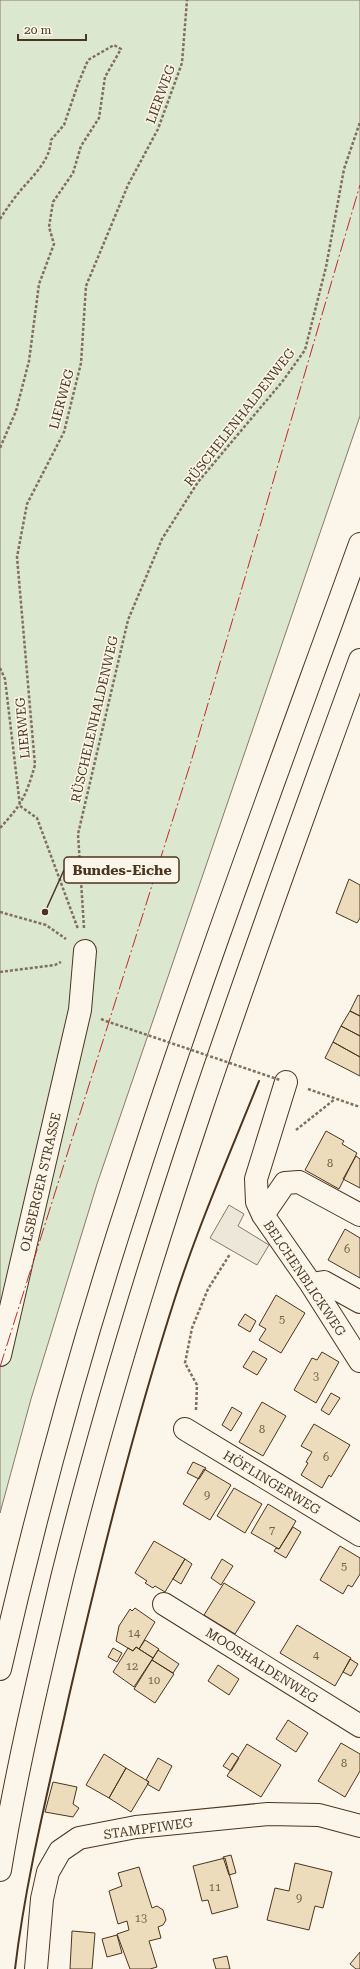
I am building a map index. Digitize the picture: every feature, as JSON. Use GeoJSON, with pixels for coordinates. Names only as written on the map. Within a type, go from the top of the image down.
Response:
{"type":"FeatureCollection","features":[{"type":"Feature","properties":{"kind":"main road"},"geometry":{"type":"LineString","coordinates":[[0,1668],[37,1514],[66,1409],[131,1193],[207,970],[360,544]]}},
{"type":"Feature","properties":{"kind":"main road"},"geometry":{"type":"LineString","coordinates":[[0,1870],[38,1675],[77,1521],[136,1308],[196,1121],[360,660]]}},
{"type":"Feature","properties":{"kind":"main road","name":"OLSBERGER STRASSE"},"geometry":{"type":"LineString","coordinates":[[0,1354],[80,1010],[85,951]]}},
{"type":"Feature","properties":{"kind":"main road","name":"BELCHENBLICKWEG"},"geometry":{"type":"LineString","coordinates":[[283,1081],[256,1179],[257,1202],[263,1215],[311,1284],[360,1361]]}},
{"type":"Feature","properties":{"kind":"main road","name":"BELCHENBLICKWEG"},"geometry":{"type":"LineString","coordinates":[[263,1215],[285,1183],[299,1182],[360,1216]]}},
{"type":"Feature","properties":{"kind":"main road"},"geometry":{"type":"LineString","coordinates":[[311,1284],[324,1282],[360,1302]]}},
{"type":"Feature","properties":{"kind":"main road","name":"HÖFLINGERWEG"},"geometry":{"type":"LineString","coordinates":[[185,1429],[360,1535]]}},
{"type":"Feature","properties":{"kind":"main road","name":"MOOSHALDENWEG"},"geometry":{"type":"LineString","coordinates":[[164,1604],[360,1726]]}},
{"type":"Feature","properties":{"kind":"main road","name":"STAMPFIWEG"},"geometry":{"type":"LineString","coordinates":[[36,1969],[42,1899],[48,1872],[60,1850],[79,1838],[136,1827],[268,1814],[319,1815],[360,1826]]}},
{"type":"Feature","properties":{"kind":"path","name":"LIERWEG"},"geometry":{"type":"LineString","coordinates":[[0,828],[20,806],[28,788],[35,764],[17,557],[27,504],[64,432],[81,363],[86,286],[128,186],[158,129],[182,63],[187,0]]}},
{"type":"Feature","properties":{"kind":"path"},"geometry":{"type":"LineString","coordinates":[[0,219],[16,196],[34,177],[50,150],[51,140],[64,125],[88,60],[114,45],[121,49],[105,77],[99,118],[81,146],[73,173],[53,202],[49,227],[54,244],[39,284],[29,361],[16,411],[0,448]]}},
{"type":"Feature","properties":{"kind":"path","name":"RÜSCHELENHALDENWEG"},"geometry":{"type":"LineString","coordinates":[[85,951],[78,834],[128,620],[162,539],[198,482],[282,382],[305,350],[326,267],[344,169],[360,122]]}},
{"type":"Feature","properties":{"kind":"path"},"geometry":{"type":"LineString","coordinates":[[0,668],[5,678],[20,806],[37,818],[85,951]]}},
{"type":"Feature","properties":{"kind":"path"},"geometry":{"type":"LineString","coordinates":[[0,912],[46,926],[85,951]]}},
{"type":"Feature","properties":{"kind":"path"},"geometry":{"type":"LineString","coordinates":[[0,972],[55,965],[85,951]]}},
{"type":"Feature","properties":{"kind":"path"},"geometry":{"type":"LineString","coordinates":[[106,1021],[283,1081]]}},
{"type":"Feature","properties":{"kind":"path"},"geometry":{"type":"LineString","coordinates":[[314,1092],[360,1107]]}},
{"type":"Feature","properties":{"kind":"path"},"geometry":{"type":"LineString","coordinates":[[293,1132],[335,1099]]}},
{"type":"Feature","properties":{"kind":"path"},"geometry":{"type":"LineString","coordinates":[[185,1429],[196,1412],[197,1385],[185,1363],[192,1328],[208,1289],[230,1254]]}},
{"type":"Feature","properties":{"kind":"green space"},"geometry":{"type":"Polygon","coordinates":[[[0,0],[360,0],[360,416],[97,1184],[31,1399],[0,1513],[0,0]]]}},
{"type":"Feature","properties":{"kind":"shaded area"},"geometry":{"type":"Polygon","coordinates":[[[229,1205],[244,1214],[238,1226],[269,1245],[257,1265],[210,1238],[229,1205]]]}},
{"type":"Feature","properties":{"kind":"building"},"geometry":{"type":"Polygon","coordinates":[[[349,879],[360,885],[360,918],[357,923],[336,913],[349,879]]]}},
{"type":"Feature","properties":{"kind":"building"},"geometry":{"type":"Polygon","coordinates":[[[358,995],[360,996],[360,1016],[350,1011],[358,995]]]}},
{"type":"Feature","properties":{"kind":"building"},"geometry":{"type":"Polygon","coordinates":[[[350,1011],[360,1016],[360,1036],[341,1026],[350,1011]]]}},
{"type":"Feature","properties":{"kind":"building"},"geometry":{"type":"Polygon","coordinates":[[[341,1026],[360,1036],[360,1057],[333,1042],[341,1026]]]}},
{"type":"Feature","properties":{"kind":"building"},"geometry":{"type":"Polygon","coordinates":[[[333,1042],[360,1057],[360,1076],[325,1058],[333,1042]]]}},
{"type":"Feature","properties":{"kind":"building"},"geometry":{"type":"Polygon","coordinates":[[[326,1131],[344,1141],[342,1144],[357,1153],[339,1189],[305,1170],[326,1131]]]}},
{"type":"Feature","properties":{"kind":"building"},"geometry":{"type":"Polygon","coordinates":[[[356,1156],[360,1159],[360,1188],[343,1179],[356,1156]]]}},
{"type":"Feature","properties":{"kind":"building"},"geometry":{"type":"Polygon","coordinates":[[[345,1229],[360,1238],[360,1278],[328,1260],[345,1229]]]}},
{"type":"Feature","properties":{"kind":"building"},"geometry":{"type":"Polygon","coordinates":[[[276,1295],[305,1313],[281,1353],[259,1340],[266,1329],[259,1325],[276,1295]]]}},
{"type":"Feature","properties":{"kind":"building"},"geometry":{"type":"Polygon","coordinates":[[[245,1314],[256,1321],[250,1332],[238,1325],[245,1314]]]}},
{"type":"Feature","properties":{"kind":"building"},"geometry":{"type":"Polygon","coordinates":[[[253,1351],[267,1359],[257,1375],[243,1367],[253,1351]]]}},
{"type":"Feature","properties":{"kind":"building"},"geometry":{"type":"Polygon","coordinates":[[[322,1352],[339,1362],[316,1403],[294,1390],[312,1358],[317,1360],[322,1352]]]}},
{"type":"Feature","properties":{"kind":"building"},"geometry":{"type":"Polygon","coordinates":[[[331,1393],[340,1398],[329,1415],[321,1410],[331,1393]]]}},
{"type":"Feature","properties":{"kind":"building"},"geometry":{"type":"Polygon","coordinates":[[[262,1402],[286,1416],[263,1456],[239,1442],[262,1402]]]}},
{"type":"Feature","properties":{"kind":"building"},"geometry":{"type":"Polygon","coordinates":[[[232,1407],[242,1413],[231,1431],[222,1425],[232,1407]]]}},
{"type":"Feature","properties":{"kind":"building"},"geometry":{"type":"Polygon","coordinates":[[[314,1424],[350,1445],[331,1477],[329,1475],[322,1488],[301,1475],[312,1452],[301,1446],[314,1424]]]}},
{"type":"Feature","properties":{"kind":"building"},"geometry":{"type":"Polygon","coordinates":[[[193,1462],[206,1468],[199,1479],[187,1473],[193,1462]]]}},
{"type":"Feature","properties":{"kind":"building"},"geometry":{"type":"Polygon","coordinates":[[[204,1469],[231,1485],[210,1520],[183,1504],[204,1469]]]}},
{"type":"Feature","properties":{"kind":"building"},"geometry":{"type":"Polygon","coordinates":[[[234,1488],[262,1504],[245,1533],[217,1516],[234,1488]]]}},
{"type":"Feature","properties":{"kind":"building"},"geometry":{"type":"Polygon","coordinates":[[[268,1504],[296,1521],[279,1549],[251,1533],[268,1504]]]}},
{"type":"Feature","properties":{"kind":"building"},"geometry":{"type":"Polygon","coordinates":[[[293,1527],[301,1532],[286,1558],[274,1551],[276,1548],[279,1549],[293,1527]]]}},
{"type":"Feature","properties":{"kind":"building"},"geometry":{"type":"Polygon","coordinates":[[[154,1541],[185,1559],[165,1592],[155,1586],[153,1588],[145,1583],[147,1581],[135,1573],[154,1541]]]}},
{"type":"Feature","properties":{"kind":"building"},"geometry":{"type":"Polygon","coordinates":[[[340,1546],[360,1558],[360,1574],[352,1587],[348,1585],[343,1594],[320,1580],[340,1546]]]}},
{"type":"Feature","properties":{"kind":"building"},"geometry":{"type":"Polygon","coordinates":[[[185,1559],[192,1564],[181,1584],[173,1579],[185,1559]]]}},
{"type":"Feature","properties":{"kind":"building"},"geometry":{"type":"Polygon","coordinates":[[[222,1559],[233,1566],[221,1585],[211,1578],[222,1559]]]}},
{"type":"Feature","properties":{"kind":"building"},"geometry":{"type":"Polygon","coordinates":[[[224,1583],[255,1602],[235,1634],[204,1615],[224,1583]]]}},
{"type":"Feature","properties":{"kind":"building"},"geometry":{"type":"Polygon","coordinates":[[[135,1608],[155,1622],[139,1649],[136,1647],[133,1651],[116,1641],[119,1626],[130,1609],[132,1611],[135,1608]]]}},
{"type":"Feature","properties":{"kind":"building"},"geometry":{"type":"Polygon","coordinates":[[[297,1625],[351,1658],[335,1686],[280,1653],[297,1625]]]}},
{"type":"Feature","properties":{"kind":"building"},"geometry":{"type":"Polygon","coordinates":[[[145,1640],[159,1649],[153,1658],[139,1649],[145,1640]]]}},
{"type":"Feature","properties":{"kind":"building"},"geometry":{"type":"Polygon","coordinates":[[[136,1647],[153,1658],[134,1687],[113,1672],[128,1648],[133,1651],[136,1647]]]}},
{"type":"Feature","properties":{"kind":"building"},"geometry":{"type":"Polygon","coordinates":[[[113,1648],[122,1653],[117,1662],[108,1657],[113,1648]]]}},
{"type":"Feature","properties":{"kind":"building"},"geometry":{"type":"Polygon","coordinates":[[[158,1650],[179,1664],[173,1673],[152,1660],[158,1650]]]}},
{"type":"Feature","properties":{"kind":"building"},"geometry":{"type":"Polygon","coordinates":[[[350,1659],[358,1664],[351,1676],[343,1672],[350,1659]]]}},
{"type":"Feature","properties":{"kind":"building"},"geometry":{"type":"Polygon","coordinates":[[[152,1660],[174,1674],[155,1703],[134,1689],[152,1660]]]}},
{"type":"Feature","properties":{"kind":"building"},"geometry":{"type":"Polygon","coordinates":[[[218,1665],[239,1679],[229,1695],[208,1681],[218,1665]]]}},
{"type":"Feature","properties":{"kind":"building"},"geometry":{"type":"Polygon","coordinates":[[[288,1720],[308,1733],[296,1752],[276,1739],[288,1720]]]}},
{"type":"Feature","properties":{"kind":"building"},"geometry":{"type":"Polygon","coordinates":[[[341,1743],[360,1754],[360,1771],[345,1797],[318,1781],[341,1743]]]}},
{"type":"Feature","properties":{"kind":"building"},"geometry":{"type":"Polygon","coordinates":[[[247,1744],[281,1765],[261,1797],[227,1776],[247,1744]]]}},
{"type":"Feature","properties":{"kind":"building"},"geometry":{"type":"Polygon","coordinates":[[[232,1753],[239,1758],[231,1771],[223,1766],[232,1753]]]}},
{"type":"Feature","properties":{"kind":"building"},"geometry":{"type":"Polygon","coordinates":[[[104,1754],[126,1768],[109,1798],[86,1785],[104,1754]]]}},
{"type":"Feature","properties":{"kind":"building"},"geometry":{"type":"Polygon","coordinates":[[[158,1758],[172,1766],[159,1791],[147,1784],[149,1782],[146,1780],[158,1758]]]}},
{"type":"Feature","properties":{"kind":"building"},"geometry":{"type":"Polygon","coordinates":[[[126,1768],[149,1782],[131,1812],[109,1798],[126,1768]]]}},
{"type":"Feature","properties":{"kind":"building"},"geometry":{"type":"Polygon","coordinates":[[[53,1782],[77,1787],[73,1804],[79,1808],[73,1817],[45,1812],[53,1782]]]}},
{"type":"Feature","properties":{"kind":"building"},"geometry":{"type":"Polygon","coordinates":[[[231,1855],[236,1873],[229,1875],[223,1857],[231,1855]]]}},
{"type":"Feature","properties":{"kind":"building"},"geometry":{"type":"Polygon","coordinates":[[[225,1858],[238,1907],[212,1914],[208,1900],[202,1901],[193,1866],[225,1858]]]}},
{"type":"Feature","properties":{"kind":"building"},"geometry":{"type":"Polygon","coordinates":[[[295,1863],[332,1872],[323,1908],[315,1906],[309,1930],[267,1920],[275,1888],[289,1891],[295,1863]]]}},
{"type":"Feature","properties":{"kind":"building"},"geometry":{"type":"Polygon","coordinates":[[[139,1867],[152,1908],[157,1906],[163,1910],[166,1920],[163,1925],[158,1927],[161,1938],[149,1941],[157,1967],[150,1969],[130,1969],[117,1934],[129,1930],[127,1921],[118,1924],[109,1891],[122,1886],[118,1873],[139,1867]]]}},
{"type":"Feature","properties":{"kind":"building"},"geometry":{"type":"Polygon","coordinates":[[[72,1931],[95,1933],[92,1969],[70,1969],[72,1931]]]}},
{"type":"Feature","properties":{"kind":"building"},"geometry":{"type":"Polygon","coordinates":[[[117,1935],[122,1953],[107,1957],[102,1939],[117,1935]]]}},
{"type":"Feature","properties":{"kind":"building"},"geometry":{"type":"Polygon","coordinates":[[[360,1952],[360,1969],[356,1969],[350,1964],[360,1952]]]}},
{"type":"Feature","properties":{"kind":"building"},"geometry":{"type":"Polygon","coordinates":[[[227,1956],[230,1969],[216,1969],[213,1959],[227,1956]]]}},
{"type":"Feature","properties":{"kind":"wall"},"geometry":{"type":"LineString","coordinates":[[15,1969],[25,1900],[46,1798],[93,1596],[131,1446],[184,1270],[259,1081]]}},
{"type":"Feature","properties":{"kind":"power"},"geometry":{"type":"LineString","coordinates":[[0,1367],[190,765],[360,185]]}},
{"type":"Feature","properties":{"kind":"place","name":"Bundes-Eiche"},"geometry":{"type":"Point","coordinates":[45,912]}}]}
